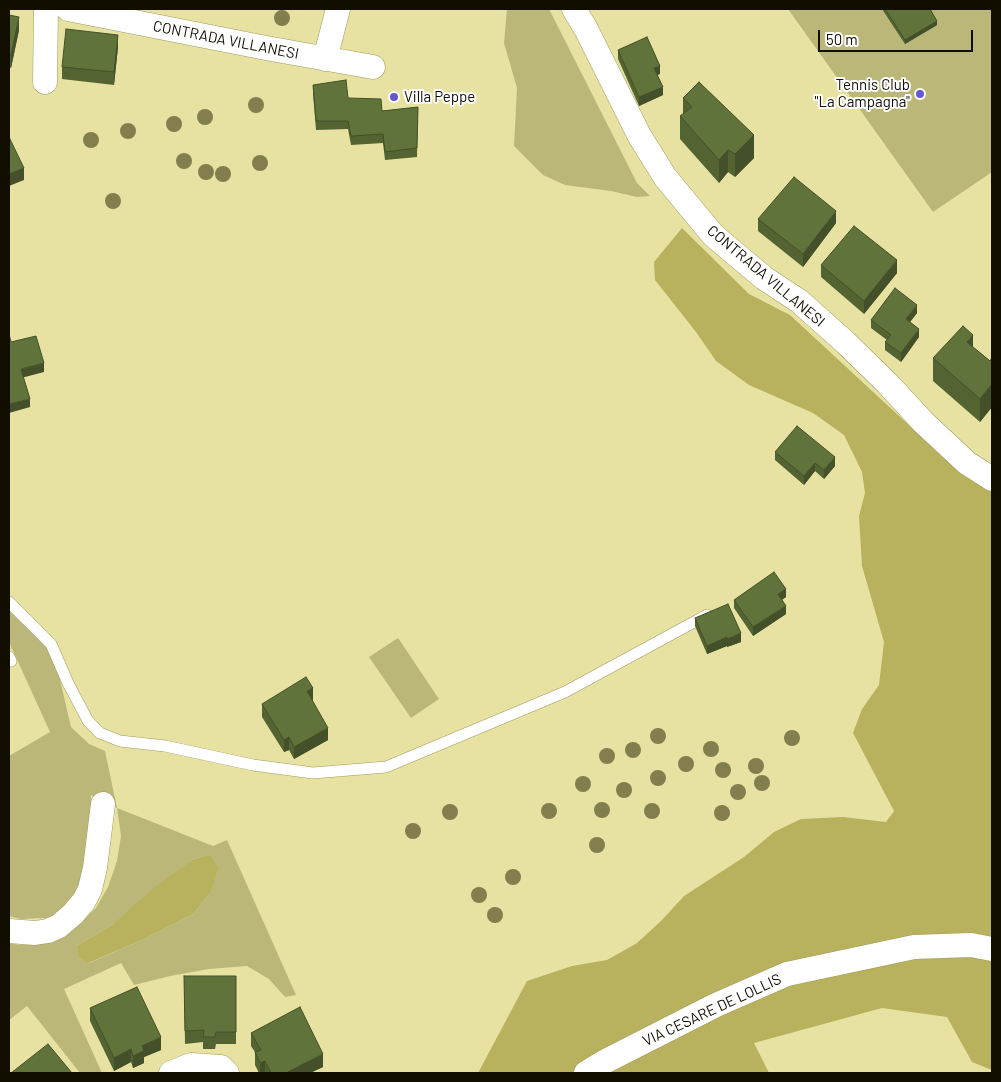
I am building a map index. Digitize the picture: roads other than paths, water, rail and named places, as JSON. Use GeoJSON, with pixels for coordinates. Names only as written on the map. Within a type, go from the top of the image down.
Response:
{"type":"FeatureCollection","features":[{"type":"Feature","properties":{"kind":"street"},"geometry":{"type":"LineString","coordinates":[[45,82],[46,9]]}},
{"type":"Feature","properties":{"kind":"street","name":"CONTRADA VILLANESI"},"geometry":{"type":"LineString","coordinates":[[68,9],[373,67]]}},
{"type":"Feature","properties":{"kind":"street"},"geometry":{"type":"LineString","coordinates":[[325,59],[338,9]]}},
{"type":"Feature","properties":{"kind":"street","name":"CONTRADA VILLANESI"},"geometry":{"type":"LineString","coordinates":[[574,9],[639,135],[665,177],[713,235],[764,278],[799,301],[846,343],[923,422],[967,463],[992,478]]}},
{"type":"Feature","properties":{"kind":"street"},"geometry":{"type":"LineString","coordinates":[[9,931],[35,933],[48,931],[59,926],[84,901],[90,890],[96,868],[103,804]]}},
{"type":"Feature","properties":{"kind":"street","name":"VIA CESARE DE LOLLIS"},"geometry":{"type":"LineString","coordinates":[[586,1073],[707,1010],[787,974],[914,947],[983,944]]}},
{"type":"Feature","properties":{"kind":"street"},"geometry":{"type":"LineString","coordinates":[[171,1073],[191,1065],[221,1067],[227,1073]]}},
{"type":"Feature","properties":{"kind":"lane"},"geometry":{"type":"LineString","coordinates":[[9,602],[50,644],[88,721],[100,733],[120,741],[165,746],[253,765],[312,773],[386,767],[566,692],[714,611]]}},
{"type":"Feature","properties":{"kind":"place","name":"Tennis Club \"La Campagna\""},"geometry":{"type":"Point","coordinates":[920,94]}},
{"type":"Feature","properties":{"kind":"place","name":"Villa Peppe"},"geometry":{"type":"Point","coordinates":[394,97]}}]}
